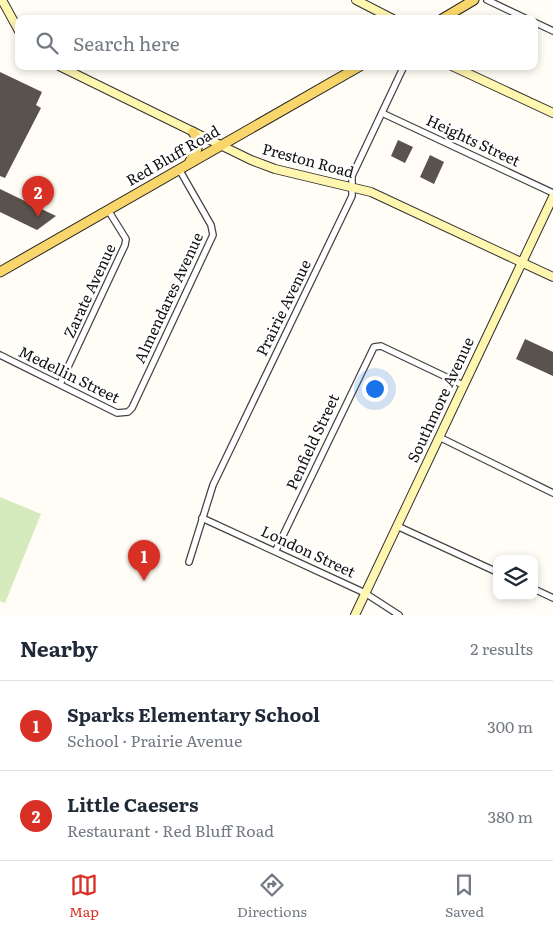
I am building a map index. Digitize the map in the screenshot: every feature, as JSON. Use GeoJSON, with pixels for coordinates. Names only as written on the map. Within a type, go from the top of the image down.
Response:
{"type":"FeatureCollection","features":[{"type":"Feature","properties":{"kind":"main road"},"geometry":{"type":"LineString","coordinates":[[2,0],[15,24]]}},
{"type":"Feature","properties":{"kind":"main road"},"geometry":{"type":"LineString","coordinates":[[356,0],[369,3],[387,15]]}},
{"type":"Feature","properties":{"kind":"main road"},"geometry":{"type":"LineString","coordinates":[[449,15],[474,0]]}},
{"type":"Feature","properties":{"kind":"main road","name":"Preston Road"},"geometry":{"type":"LineString","coordinates":[[67,70],[275,169],[371,192],[553,277]]}},
{"type":"Feature","properties":{"kind":"main road","name":"Red Bluff Road"},"geometry":{"type":"LineString","coordinates":[[0,272],[220,144],[353,70]]}},
{"type":"Feature","properties":{"kind":"main road"},"geometry":{"type":"LineString","coordinates":[[461,70],[553,113]]}},
{"type":"Feature","properties":{"kind":"main road"},"geometry":{"type":"LineString","coordinates":[[189,163],[196,153],[198,145],[194,132]]}},
{"type":"Feature","properties":{"kind":"main road","name":"Southmore Avenue"},"geometry":{"type":"LineString","coordinates":[[354,615],[553,197]]}},
{"type":"Feature","properties":{"kind":"street"},"geometry":{"type":"LineString","coordinates":[[487,0],[519,15]]}},
{"type":"Feature","properties":{"kind":"street"},"geometry":{"type":"LineString","coordinates":[[538,24],[553,31]]}},
{"type":"Feature","properties":{"kind":"street","name":"Prairie Avenue"},"geometry":{"type":"LineString","coordinates":[[189,562],[214,485],[352,196],[352,176],[402,70]]}},
{"type":"Feature","properties":{"kind":"street","name":"Heights Street"},"geometry":{"type":"LineString","coordinates":[[382,113],[553,193]]}},
{"type":"Feature","properties":{"kind":"street","name":"Almendares Avenue"},"geometry":{"type":"LineString","coordinates":[[128,412],[132,408],[214,235],[211,225],[179,169]]}},
{"type":"Feature","properties":{"kind":"street","name":"Zarate Avenue"},"geometry":{"type":"LineString","coordinates":[[60,384],[125,245],[126,239],[108,210]]}},
{"type":"Feature","properties":{"kind":"street","name":"Penfield Street"},"geometry":{"type":"LineString","coordinates":[[276,550],[374,347],[381,346],[464,385]]}},
{"type":"Feature","properties":{"kind":"street","name":"Medellin Street"},"geometry":{"type":"LineString","coordinates":[[0,355],[117,412],[128,412]]}},
{"type":"Feature","properties":{"kind":"street"},"geometry":{"type":"LineString","coordinates":[[439,437],[553,493]]}},
{"type":"Feature","properties":{"kind":"street","name":"London Street"},"geometry":{"type":"LineString","coordinates":[[202,518],[276,550],[365,593],[399,615]]}},
{"type":"Feature","properties":{"kind":"street"},"geometry":{"type":"LineString","coordinates":[[397,526],[493,570]]}},
{"type":"Feature","properties":{"kind":"street"},"geometry":{"type":"LineString","coordinates":[[538,591],[553,598]]}},
{"type":"Feature","properties":{"kind":"green space"},"geometry":{"type":"Polygon","coordinates":[[[0,497],[41,514],[5,603],[0,601],[0,497]]]}},
{"type":"Feature","properties":{"kind":"building"},"geometry":{"type":"Polygon","coordinates":[[[0,72],[42,92],[36,105],[41,108],[5,178],[0,176],[0,72]]]}},
{"type":"Feature","properties":{"kind":"building"},"geometry":{"type":"Polygon","coordinates":[[[398,140],[413,147],[405,163],[391,156],[398,140]]]}},
{"type":"Feature","properties":{"kind":"building"},"geometry":{"type":"Polygon","coordinates":[[[430,155],[444,162],[434,184],[420,177],[430,155]]]}},
{"type":"Feature","properties":{"kind":"building"},"geometry":{"type":"Polygon","coordinates":[[[0,189],[56,216],[37,230],[0,212],[0,189]]]}},
{"type":"Feature","properties":{"kind":"building"},"geometry":{"type":"Polygon","coordinates":[[[525,339],[553,352],[553,376],[516,359],[525,339]]]}},
{"type":"Feature","properties":{"kind":"place","name":"Little Caesers"},"geometry":{"type":"Point","coordinates":[38,217]}},
{"type":"Feature","properties":{"kind":"place","name":"Sparks Elementary School"},"geometry":{"type":"Point","coordinates":[144,581]}}]}
